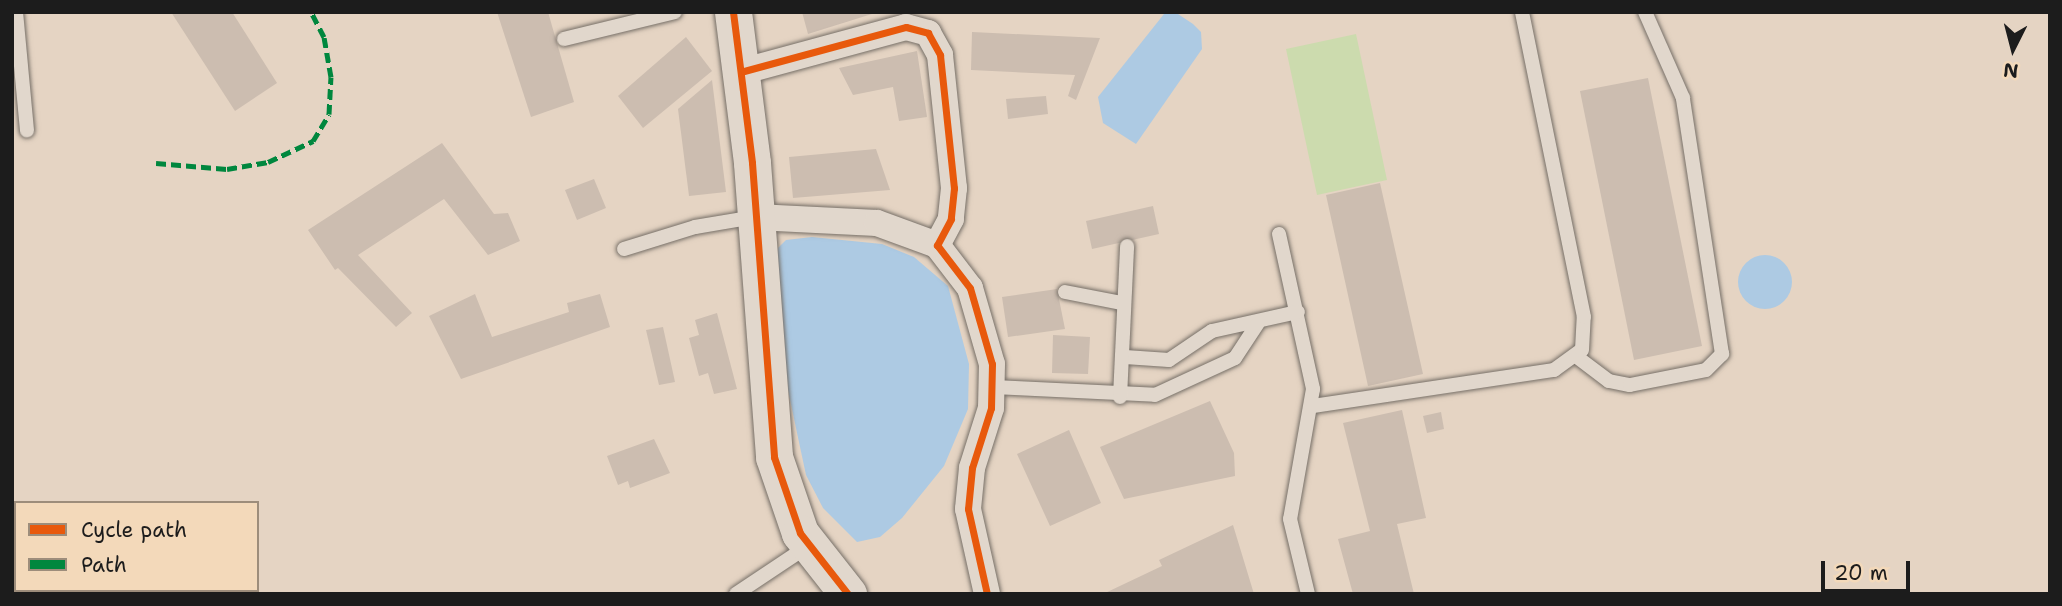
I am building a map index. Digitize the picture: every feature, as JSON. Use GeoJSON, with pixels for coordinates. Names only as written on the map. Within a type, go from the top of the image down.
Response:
{"type":"FeatureCollection","features":[{"type":"Feature","properties":{"kind":"street"},"geometry":{"type":"LineString","coordinates":[[733,12],[744,71],[774,457],[784,497],[808,546],[848,594]]}},
{"type":"Feature","properties":{"kind":"street"},"geometry":{"type":"LineString","coordinates":[[744,71],[906,27],[928,33],[944,69],[954,169],[951,219],[937,245]]}},
{"type":"Feature","properties":{"kind":"street"},"geometry":{"type":"LineString","coordinates":[[756,216],[877,223],[937,245],[970,288],[987,338],[994,387],[972,468],[968,509],[987,594]]}},
{"type":"Feature","properties":{"kind":"lane"},"geometry":{"type":"LineString","coordinates":[[16,12],[27,130]]}},
{"type":"Feature","properties":{"kind":"lane"},"geometry":{"type":"LineString","coordinates":[[564,39],[675,12]]}},
{"type":"Feature","properties":{"kind":"lane"},"geometry":{"type":"LineString","coordinates":[[1313,406],[1554,370],[1577,357],[1584,341],[1584,317],[1522,12]]}},
{"type":"Feature","properties":{"kind":"lane"},"geometry":{"type":"LineString","coordinates":[[1577,357],[1609,381],[1630,385],[1706,370],[1722,354],[1683,98],[1645,12]]}},
{"type":"Feature","properties":{"kind":"lane"},"geometry":{"type":"LineString","coordinates":[[624,249],[695,227],[756,216]]}},
{"type":"Feature","properties":{"kind":"lane"},"geometry":{"type":"LineString","coordinates":[[1279,234],[1298,312],[1313,406],[1290,519],[1308,594]]}},
{"type":"Feature","properties":{"kind":"lane"},"geometry":{"type":"LineString","coordinates":[[1120,397],[1125,357],[1121,303],[1127,246]]}},
{"type":"Feature","properties":{"kind":"lane"},"geometry":{"type":"LineString","coordinates":[[1065,292],[1121,303]]}},
{"type":"Feature","properties":{"kind":"lane"},"geometry":{"type":"LineString","coordinates":[[1125,357],[1169,360],[1212,331],[1258,324],[1298,312]]}},
{"type":"Feature","properties":{"kind":"lane"},"geometry":{"type":"LineString","coordinates":[[994,387],[1120,397],[1155,395],[1235,358],[1258,324]]}},
{"type":"Feature","properties":{"kind":"lane"},"geometry":{"type":"LineString","coordinates":[[1180,355],[1190,380]]}},
{"type":"Feature","properties":{"kind":"lane"},"geometry":{"type":"LineString","coordinates":[[736,594],[808,546]]}},
{"type":"Feature","properties":{"kind":"green space"},"geometry":{"type":"Polygon","coordinates":[[[1356,34],[1387,180],[1317,195],[1286,49],[1356,34]]]}},
{"type":"Feature","properties":{"kind":"water"},"geometry":{"type":"Polygon","coordinates":[[[1175,12],[1193,24],[1201,32],[1202,49],[1136,144],[1103,123],[1098,97],[1164,14],[1175,12]]]}},
{"type":"Feature","properties":{"kind":"water"},"geometry":{"type":"Polygon","coordinates":[[[812,237],[882,244],[914,257],[948,286],[969,364],[968,409],[944,466],[902,518],[880,537],[857,542],[823,508],[806,475],[786,381],[777,249],[786,240],[812,237]]]}},
{"type":"Feature","properties":{"kind":"water"},"geometry":{"type":"Polygon","coordinates":[[[1765,255],[1784,263],[1792,282],[1784,301],[1765,309],[1746,301],[1738,282],[1746,263],[1765,255]]]}},
{"type":"Feature","properties":{"kind":"building"},"geometry":{"type":"Polygon","coordinates":[[[171,12],[232,12],[277,83],[235,111],[171,12]]]}},
{"type":"Feature","properties":{"kind":"building"},"geometry":{"type":"Polygon","coordinates":[[[497,12],[548,12],[574,102],[531,117],[497,12]]]}},
{"type":"Feature","properties":{"kind":"building"},"geometry":{"type":"Polygon","coordinates":[[[802,12],[875,12],[875,13],[808,34],[802,12]]]}},
{"type":"Feature","properties":{"kind":"building"},"geometry":{"type":"Polygon","coordinates":[[[972,32],[1100,38],[1076,100],[1068,96],[1075,75],[971,70],[972,32]]]}},
{"type":"Feature","properties":{"kind":"building"},"geometry":{"type":"Polygon","coordinates":[[[686,37],[712,71],[643,128],[618,96],[686,37]]]}},
{"type":"Feature","properties":{"kind":"building"},"geometry":{"type":"Polygon","coordinates":[[[917,51],[927,117],[899,121],[893,87],[853,95],[839,68],[917,51]]]}},
{"type":"Feature","properties":{"kind":"building"},"geometry":{"type":"Polygon","coordinates":[[[1648,78],[1702,346],[1634,360],[1580,91],[1648,78]]]}},
{"type":"Feature","properties":{"kind":"building"},"geometry":{"type":"Polygon","coordinates":[[[712,80],[726,192],[689,196],[678,109],[712,80]]]}},
{"type":"Feature","properties":{"kind":"building"},"geometry":{"type":"Polygon","coordinates":[[[1046,96],[1048,114],[1008,119],[1006,99],[1046,96]]]}},
{"type":"Feature","properties":{"kind":"building"},"geometry":{"type":"Polygon","coordinates":[[[442,143],[494,214],[508,213],[520,241],[488,255],[444,199],[358,255],[412,313],[396,327],[338,268],[335,270],[308,230],[442,143]]]}},
{"type":"Feature","properties":{"kind":"building"},"geometry":{"type":"Polygon","coordinates":[[[876,149],[890,190],[793,198],[789,157],[876,149]]]}},
{"type":"Feature","properties":{"kind":"building"},"geometry":{"type":"Polygon","coordinates":[[[594,179],[606,208],[577,220],[565,190],[594,179]]]}},
{"type":"Feature","properties":{"kind":"building"},"geometry":{"type":"Polygon","coordinates":[[[1380,183],[1423,374],[1368,386],[1326,195],[1380,183]]]}},
{"type":"Feature","properties":{"kind":"building"},"geometry":{"type":"Polygon","coordinates":[[[1153,206],[1159,234],[1092,249],[1086,221],[1153,206]]]}},
{"type":"Feature","properties":{"kind":"building"},"geometry":{"type":"Polygon","coordinates":[[[1057,289],[1065,329],[1008,337],[1002,297],[1057,289]]]}},
{"type":"Feature","properties":{"kind":"building"},"geometry":{"type":"Polygon","coordinates":[[[475,294],[492,337],[569,312],[567,303],[600,294],[610,327],[461,379],[429,316],[475,294]]]}},
{"type":"Feature","properties":{"kind":"building"},"geometry":{"type":"Polygon","coordinates":[[[717,313],[737,389],[714,394],[708,373],[699,376],[689,338],[699,335],[695,320],[717,313]]]}},
{"type":"Feature","properties":{"kind":"building"},"geometry":{"type":"Polygon","coordinates":[[[663,327],[675,382],[659,385],[646,330],[663,327]]]}},
{"type":"Feature","properties":{"kind":"building"},"geometry":{"type":"Polygon","coordinates":[[[1053,335],[1090,337],[1088,374],[1052,373],[1053,335]]]}},
{"type":"Feature","properties":{"kind":"building"},"geometry":{"type":"Polygon","coordinates":[[[1210,401],[1234,453],[1235,476],[1124,499],[1100,447],[1210,401]]]}},
{"type":"Feature","properties":{"kind":"building"},"geometry":{"type":"Polygon","coordinates":[[[1402,410],[1426,518],[1397,524],[1414,594],[1353,594],[1338,539],[1370,531],[1343,423],[1402,410]]]}},
{"type":"Feature","properties":{"kind":"building"},"geometry":{"type":"Polygon","coordinates":[[[1441,412],[1444,429],[1427,433],[1423,416],[1441,412]]]}},
{"type":"Feature","properties":{"kind":"building"},"geometry":{"type":"Polygon","coordinates":[[[1069,430],[1101,503],[1050,526],[1017,454],[1069,430]]]}},
{"type":"Feature","properties":{"kind":"building"},"geometry":{"type":"Polygon","coordinates":[[[654,439],[670,473],[630,488],[628,481],[618,485],[607,456],[654,439]]]}},
{"type":"Feature","properties":{"kind":"building"},"geometry":{"type":"Polygon","coordinates":[[[1233,525],[1254,594],[1103,594],[1162,566],[1159,560],[1233,525]]]}},
{"type":"Feature","properties":{"kind":"marked path"},"geometry":{"type":"LineString","coordinates":[[156,163],[227,169],[268,162],[313,141],[329,114],[331,77],[324,37],[311,12]]}},
{"type":"Feature","properties":{"kind":"cycle path"},"geometry":{"type":"LineString","coordinates":[[733,12],[752,163],[774,457],[800,533],[848,594]]}},
{"type":"Feature","properties":{"kind":"cycle path"},"geometry":{"type":"LineString","coordinates":[[744,71],[906,27],[928,33],[940,55],[954,188],[951,219],[937,245],[970,288],[992,364],[991,408],[972,468],[968,509],[987,594]]}}]}
